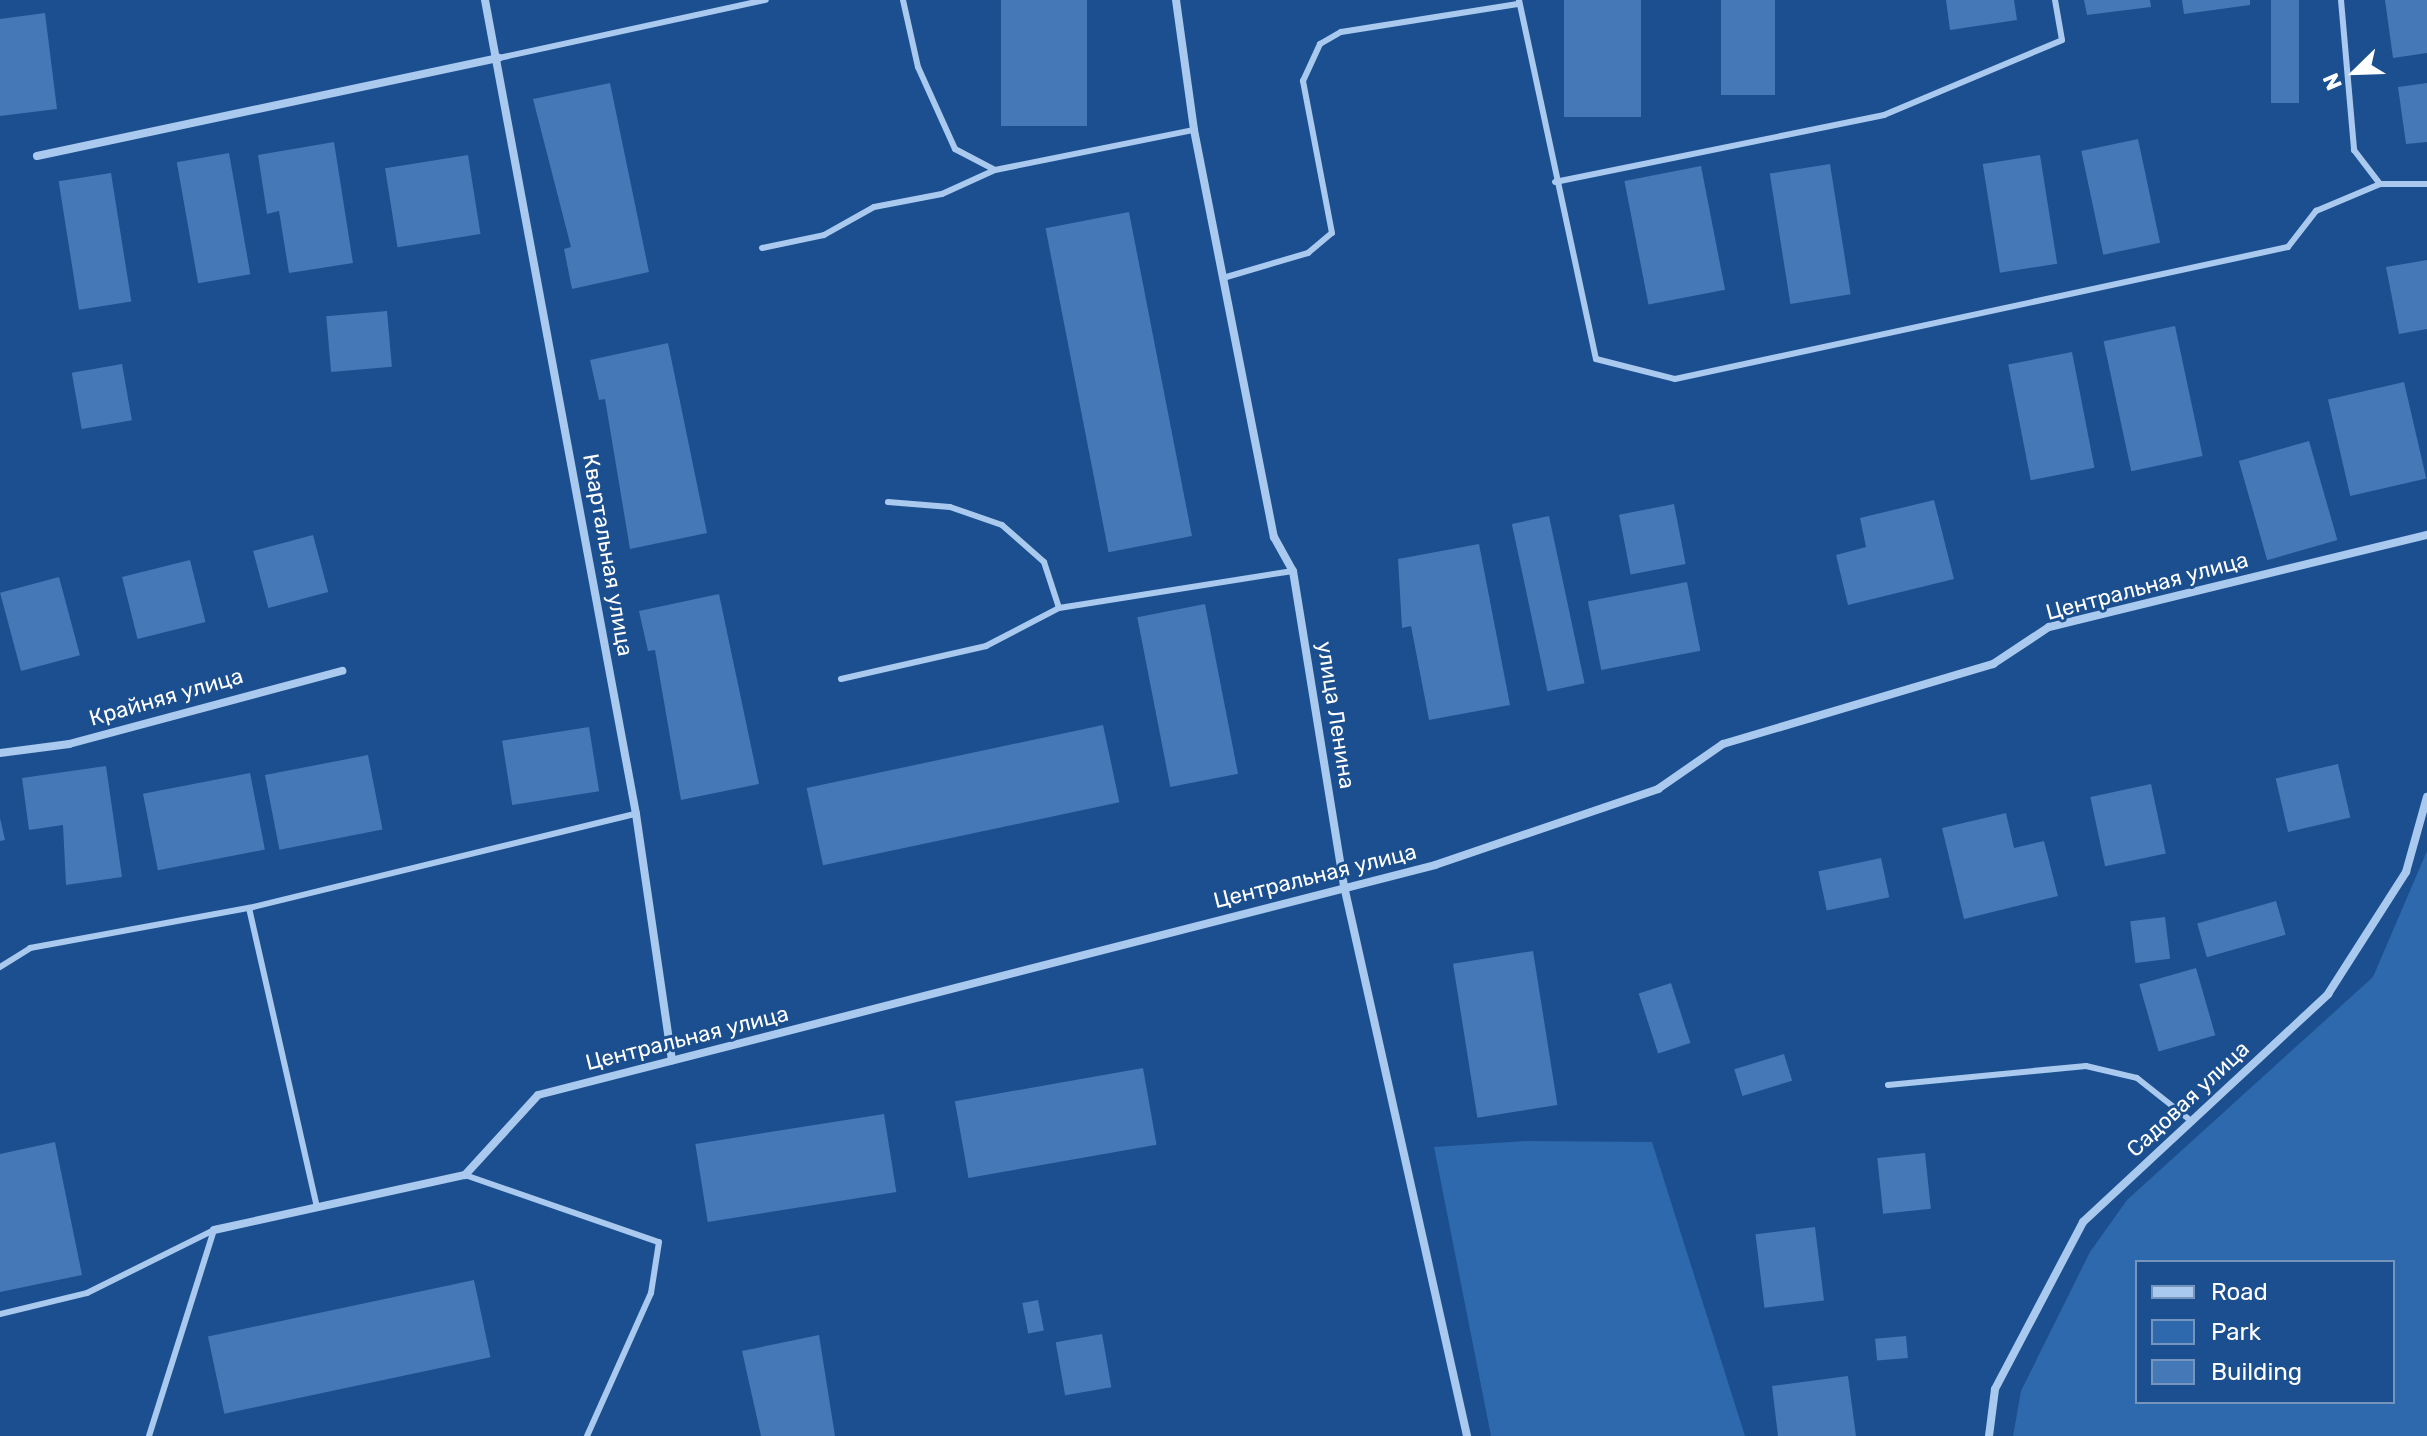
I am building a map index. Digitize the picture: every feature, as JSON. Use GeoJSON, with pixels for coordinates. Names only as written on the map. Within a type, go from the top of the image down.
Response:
{"type":"FeatureCollection","features":[{"type":"Feature","properties":{"kind":"street","name":"Квартальная улица"},"geometry":{"type":"LineString","coordinates":[[485,0],[499,58],[636,814],[672,1060]]}},
{"type":"Feature","properties":{"kind":"street","name":"улица Ленина"},"geometry":{"type":"LineString","coordinates":[[1176,0],[1194,130],[1274,537],[1293,571],[1344,886],[1467,1436]]}},
{"type":"Feature","properties":{"kind":"street"},"geometry":{"type":"LineString","coordinates":[[37,156],[499,58]]}},
{"type":"Feature","properties":{"kind":"street","name":"Центральная улица"},"geometry":{"type":"LineString","coordinates":[[465,1175],[538,1095],[1435,865],[1658,789],[1723,744],[1993,664],[2049,627],[2427,535]]}},
{"type":"Feature","properties":{"kind":"street","name":"Крайняя улица"},"geometry":{"type":"LineString","coordinates":[[0,753],[69,744],[342,671]]}},
{"type":"Feature","properties":{"kind":"street","name":"Садовая улица"},"geometry":{"type":"LineString","coordinates":[[1989,1436],[1995,1389],[2083,1222],[2328,994],[2406,872],[2427,797]]}},
{"type":"Feature","properties":{"kind":"street"},"geometry":{"type":"LineString","coordinates":[[214,1230],[465,1175]]}},
{"type":"Feature","properties":{"kind":"lane"},"geometry":{"type":"LineString","coordinates":[[499,58],[766,0]]}},
{"type":"Feature","properties":{"kind":"lane"},"geometry":{"type":"LineString","coordinates":[[903,0],[918,67],[955,149],[995,170]]}},
{"type":"Feature","properties":{"kind":"lane"},"geometry":{"type":"LineString","coordinates":[[1555,182],[1884,115],[2062,40],[2055,0]]}},
{"type":"Feature","properties":{"kind":"lane"},"geometry":{"type":"LineString","coordinates":[[2341,0],[2354,150],[2380,184]]}},
{"type":"Feature","properties":{"kind":"lane"},"geometry":{"type":"LineString","coordinates":[[1223,278],[1308,253],[1332,233],[1303,81],[1320,44],[1341,32],[1518,2],[1596,359],[1675,379],[2288,247],[2316,211],[2380,184],[2427,184]]}},
{"type":"Feature","properties":{"kind":"lane"},"geometry":{"type":"LineString","coordinates":[[762,248],[824,235],[874,207],[942,194],[995,170],[1194,130]]}},
{"type":"Feature","properties":{"kind":"lane"},"geometry":{"type":"LineString","coordinates":[[888,502],[950,507],[1002,525],[1044,562],[1059,608]]}},
{"type":"Feature","properties":{"kind":"lane"},"geometry":{"type":"LineString","coordinates":[[841,679],[986,646],[1059,608],[1293,571]]}},
{"type":"Feature","properties":{"kind":"lane"},"geometry":{"type":"LineString","coordinates":[[0,967],[30,948],[249,908],[636,814]]}},
{"type":"Feature","properties":{"kind":"lane"},"geometry":{"type":"LineString","coordinates":[[249,908],[317,1207]]}},
{"type":"Feature","properties":{"kind":"lane"},"geometry":{"type":"LineString","coordinates":[[1888,1085],[2086,1066],[2137,1078],[2190,1120]]}},
{"type":"Feature","properties":{"kind":"lane"},"geometry":{"type":"LineString","coordinates":[[465,1175],[659,1242],[651,1293],[587,1436]]}},
{"type":"Feature","properties":{"kind":"lane"},"geometry":{"type":"LineString","coordinates":[[0,1314],[87,1293],[214,1230]]}},
{"type":"Feature","properties":{"kind":"lane"},"geometry":{"type":"LineString","coordinates":[[149,1436],[214,1230]]}},
{"type":"Feature","properties":{"kind":"green space"},"geometry":{"type":"Polygon","coordinates":[[[2427,851],[2427,1436],[2013,1436],[2021,1391],[2090,1252],[2127,1200],[2373,977],[2427,851]]]}},
{"type":"Feature","properties":{"kind":"green space"},"geometry":{"type":"Polygon","coordinates":[[[1525,1141],[1652,1142],[1745,1436],[1491,1436],[1434,1147],[1525,1141]]]}},
{"type":"Feature","properties":{"kind":"building"},"geometry":{"type":"Polygon","coordinates":[[[1001,0],[1087,0],[1087,126],[1001,126],[1001,0]]]}},
{"type":"Feature","properties":{"kind":"building"},"geometry":{"type":"Polygon","coordinates":[[[1564,0],[1641,0],[1641,117],[1564,117],[1564,0]]]}},
{"type":"Feature","properties":{"kind":"building"},"geometry":{"type":"Polygon","coordinates":[[[1721,0],[1775,0],[1775,95],[1721,95],[1721,0]]]}},
{"type":"Feature","properties":{"kind":"building"},"geometry":{"type":"Polygon","coordinates":[[[1946,0],[2014,0],[2017,20],[1950,30],[1946,0]]]}},
{"type":"Feature","properties":{"kind":"building"},"geometry":{"type":"Polygon","coordinates":[[[2084,0],[2150,0],[2151,7],[2087,15],[2084,0]]]}},
{"type":"Feature","properties":{"kind":"building"},"geometry":{"type":"Polygon","coordinates":[[[2182,0],[2250,0],[2250,5],[2184,14],[2182,0]]]}},
{"type":"Feature","properties":{"kind":"building"},"geometry":{"type":"Polygon","coordinates":[[[2271,0],[2299,0],[2299,103],[2271,103],[2271,0]]]}},
{"type":"Feature","properties":{"kind":"building"},"geometry":{"type":"Polygon","coordinates":[[[2385,0],[2427,0],[2427,53],[2393,58],[2385,0]]]}},
{"type":"Feature","properties":{"kind":"building"},"geometry":{"type":"Polygon","coordinates":[[[45,13],[57,109],[0,116],[0,19],[45,13]]]}},
{"type":"Feature","properties":{"kind":"building"},"geometry":{"type":"Polygon","coordinates":[[[610,83],[649,272],[572,289],[564,249],[571,247],[533,99],[610,83]]]}},
{"type":"Feature","properties":{"kind":"building"},"geometry":{"type":"Polygon","coordinates":[[[2427,83],[2427,142],[2406,144],[2398,87],[2427,83]]]}},
{"type":"Feature","properties":{"kind":"building"},"geometry":{"type":"Polygon","coordinates":[[[2138,139],[2160,243],[2103,255],[2081,151],[2138,139]]]}},
{"type":"Feature","properties":{"kind":"building"},"geometry":{"type":"Polygon","coordinates":[[[334,142],[353,263],[289,273],[279,211],[267,214],[258,155],[334,142]]]}},
{"type":"Feature","properties":{"kind":"building"},"geometry":{"type":"Polygon","coordinates":[[[229,153],[250,274],[198,283],[177,162],[229,153]]]}},
{"type":"Feature","properties":{"kind":"building"},"geometry":{"type":"Polygon","coordinates":[[[468,155],[481,234],[398,247],[385,168],[468,155]]]}},
{"type":"Feature","properties":{"kind":"building"},"geometry":{"type":"Polygon","coordinates":[[[2040,155],[2057,264],[2000,273],[1983,164],[2040,155]]]}},
{"type":"Feature","properties":{"kind":"building"},"geometry":{"type":"Polygon","coordinates":[[[1830,164],[1851,294],[1790,304],[1770,174],[1830,164]]]}},
{"type":"Feature","properties":{"kind":"building"},"geometry":{"type":"Polygon","coordinates":[[[1701,166],[1725,290],[1648,305],[1624,181],[1701,166]]]}},
{"type":"Feature","properties":{"kind":"building"},"geometry":{"type":"Polygon","coordinates":[[[111,173],[131,301],[79,310],[59,181],[111,173]]]}},
{"type":"Feature","properties":{"kind":"building"},"geometry":{"type":"Polygon","coordinates":[[[1129,212],[1192,536],[1109,552],[1046,228],[1129,212]]]}},
{"type":"Feature","properties":{"kind":"building"},"geometry":{"type":"Polygon","coordinates":[[[2427,260],[2427,329],[2399,334],[2386,267],[2427,260]]]}},
{"type":"Feature","properties":{"kind":"building"},"geometry":{"type":"Polygon","coordinates":[[[387,311],[392,367],[331,372],[326,316],[387,311]]]}},
{"type":"Feature","properties":{"kind":"building"},"geometry":{"type":"Polygon","coordinates":[[[2175,326],[2203,456],[2131,471],[2104,341],[2175,326]]]}},
{"type":"Feature","properties":{"kind":"building"},"geometry":{"type":"Polygon","coordinates":[[[668,343],[707,533],[630,549],[605,399],[599,400],[590,360],[668,343]]]}},
{"type":"Feature","properties":{"kind":"building"},"geometry":{"type":"Polygon","coordinates":[[[2072,352],[2095,468],[2031,480],[2008,364],[2072,352]]]}},
{"type":"Feature","properties":{"kind":"building"},"geometry":{"type":"Polygon","coordinates":[[[122,364],[132,420],[82,429],[72,373],[122,364]]]}},
{"type":"Feature","properties":{"kind":"building"},"geometry":{"type":"Polygon","coordinates":[[[2404,382],[2426,478],[2350,496],[2328,400],[2404,382]]]}},
{"type":"Feature","properties":{"kind":"building"},"geometry":{"type":"Polygon","coordinates":[[[2309,441],[2337,540],[2267,560],[2239,461],[2309,441]]]}},
{"type":"Feature","properties":{"kind":"building"},"geometry":{"type":"Polygon","coordinates":[[[1934,500],[1954,579],[1848,605],[1836,555],[1866,547],[1860,518],[1934,500]]]}},
{"type":"Feature","properties":{"kind":"building"},"geometry":{"type":"Polygon","coordinates":[[[1674,504],[1686,564],[1631,575],[1619,515],[1674,504]]]}},
{"type":"Feature","properties":{"kind":"building"},"geometry":{"type":"Polygon","coordinates":[[[1549,516],[1585,683],[1547,691],[1512,524],[1549,516]]]}},
{"type":"Feature","properties":{"kind":"building"},"geometry":{"type":"Polygon","coordinates":[[[313,535],[328,592],[268,608],[253,551],[313,535]]]}},
{"type":"Feature","properties":{"kind":"building"},"geometry":{"type":"Polygon","coordinates":[[[1479,544],[1510,705],[1429,720],[1411,626],[1402,628],[1398,559],[1479,544]]]}},
{"type":"Feature","properties":{"kind":"building"},"geometry":{"type":"Polygon","coordinates":[[[190,560],[205,622],[138,639],[122,577],[190,560]]]}},
{"type":"Feature","properties":{"kind":"building"},"geometry":{"type":"Polygon","coordinates":[[[59,577],[80,655],[21,671],[0,593],[59,577]]]}},
{"type":"Feature","properties":{"kind":"building"},"geometry":{"type":"Polygon","coordinates":[[[1687,582],[1700,651],[1601,670],[1588,601],[1687,582]]]}},
{"type":"Feature","properties":{"kind":"building"},"geometry":{"type":"Polygon","coordinates":[[[719,594],[759,784],[681,800],[655,650],[648,651],[639,611],[719,594]]]}},
{"type":"Feature","properties":{"kind":"building"},"geometry":{"type":"Polygon","coordinates":[[[1205,604],[1238,774],[1170,787],[1137,617],[1205,604]]]}},
{"type":"Feature","properties":{"kind":"building"},"geometry":{"type":"Polygon","coordinates":[[[1103,725],[1119,802],[823,865],[807,788],[1103,725]]]}},
{"type":"Feature","properties":{"kind":"building"},"geometry":{"type":"Polygon","coordinates":[[[589,727],[599,791],[512,805],[502,741],[589,727]]]}},
{"type":"Feature","properties":{"kind":"building"},"geometry":{"type":"Polygon","coordinates":[[[368,755],[383,830],[279,850],[265,775],[368,755]]]}},
{"type":"Feature","properties":{"kind":"building"},"geometry":{"type":"Polygon","coordinates":[[[2338,764],[2350,818],[2288,832],[2276,778],[2338,764]]]}},
{"type":"Feature","properties":{"kind":"building"},"geometry":{"type":"Polygon","coordinates":[[[106,766],[122,877],[66,885],[63,825],[29,830],[22,778],[106,766]]]}},
{"type":"Feature","properties":{"kind":"building"},"geometry":{"type":"Polygon","coordinates":[[[250,773],[265,850],[158,870],[143,794],[250,773]]]}},
{"type":"Feature","properties":{"kind":"building"},"geometry":{"type":"Polygon","coordinates":[[[2151,784],[2166,853],[2105,866],[2090,797],[2151,784]]]}},
{"type":"Feature","properties":{"kind":"building"},"geometry":{"type":"Polygon","coordinates":[[[2006,813],[2014,848],[2044,841],[2058,896],[1964,919],[1942,828],[2006,813]]]}},
{"type":"Feature","properties":{"kind":"building"},"geometry":{"type":"Polygon","coordinates":[[[0,818],[5,840],[0,841],[0,818]]]}},
{"type":"Feature","properties":{"kind":"building"},"geometry":{"type":"Polygon","coordinates":[[[1881,858],[1889,897],[1827,910],[1818,871],[1881,858]]]}},
{"type":"Feature","properties":{"kind":"building"},"geometry":{"type":"Polygon","coordinates":[[[2276,901],[2286,935],[2207,957],[2197,924],[2276,901]]]}},
{"type":"Feature","properties":{"kind":"building"},"geometry":{"type":"Polygon","coordinates":[[[2165,917],[2170,959],[2135,963],[2130,921],[2165,917]]]}},
{"type":"Feature","properties":{"kind":"building"},"geometry":{"type":"Polygon","coordinates":[[[1533,951],[1557,1105],[1477,1118],[1453,964],[1533,951]]]}},
{"type":"Feature","properties":{"kind":"building"},"geometry":{"type":"Polygon","coordinates":[[[2196,968],[2215,1035],[2159,1052],[2139,984],[2196,968]]]}},
{"type":"Feature","properties":{"kind":"building"},"geometry":{"type":"Polygon","coordinates":[[[1671,983],[1690,1043],[1658,1053],[1639,994],[1671,983]]]}},
{"type":"Feature","properties":{"kind":"building"},"geometry":{"type":"Polygon","coordinates":[[[1784,1054],[1792,1081],[1742,1096],[1734,1069],[1784,1054]]]}},
{"type":"Feature","properties":{"kind":"building"},"geometry":{"type":"Polygon","coordinates":[[[1143,1068],[1157,1145],[968,1178],[955,1101],[1143,1068]]]}},
{"type":"Feature","properties":{"kind":"building"},"geometry":{"type":"Polygon","coordinates":[[[884,1114],[896,1192],[708,1222],[695,1144],[884,1114]]]}},
{"type":"Feature","properties":{"kind":"building"},"geometry":{"type":"Polygon","coordinates":[[[55,1142],[82,1275],[0,1292],[0,1154],[55,1142]]]}},
{"type":"Feature","properties":{"kind":"building"},"geometry":{"type":"Polygon","coordinates":[[[1925,1153],[1931,1209],[1883,1214],[1877,1158],[1925,1153]]]}},
{"type":"Feature","properties":{"kind":"building"},"geometry":{"type":"Polygon","coordinates":[[[1815,1227],[1824,1300],[1764,1308],[1755,1234],[1815,1227]]]}},
{"type":"Feature","properties":{"kind":"building"},"geometry":{"type":"Polygon","coordinates":[[[474,1280],[490,1357],[224,1414],[208,1337],[474,1280]]]}},
{"type":"Feature","properties":{"kind":"building"},"geometry":{"type":"Polygon","coordinates":[[[1038,1300],[1044,1330],[1028,1333],[1022,1303],[1038,1300]]]}},
{"type":"Feature","properties":{"kind":"building"},"geometry":{"type":"Polygon","coordinates":[[[1102,1334],[1111,1387],[1065,1395],[1056,1342],[1102,1334]]]}},
{"type":"Feature","properties":{"kind":"building"},"geometry":{"type":"Polygon","coordinates":[[[819,1335],[835,1436],[761,1436],[742,1351],[819,1335]]]}},
{"type":"Feature","properties":{"kind":"building"},"geometry":{"type":"Polygon","coordinates":[[[1906,1336],[1908,1358],[1877,1361],[1875,1339],[1906,1336]]]}},
{"type":"Feature","properties":{"kind":"building"},"geometry":{"type":"Polygon","coordinates":[[[1848,1376],[1856,1436],[1778,1436],[1772,1386],[1848,1376]]]}}]}
